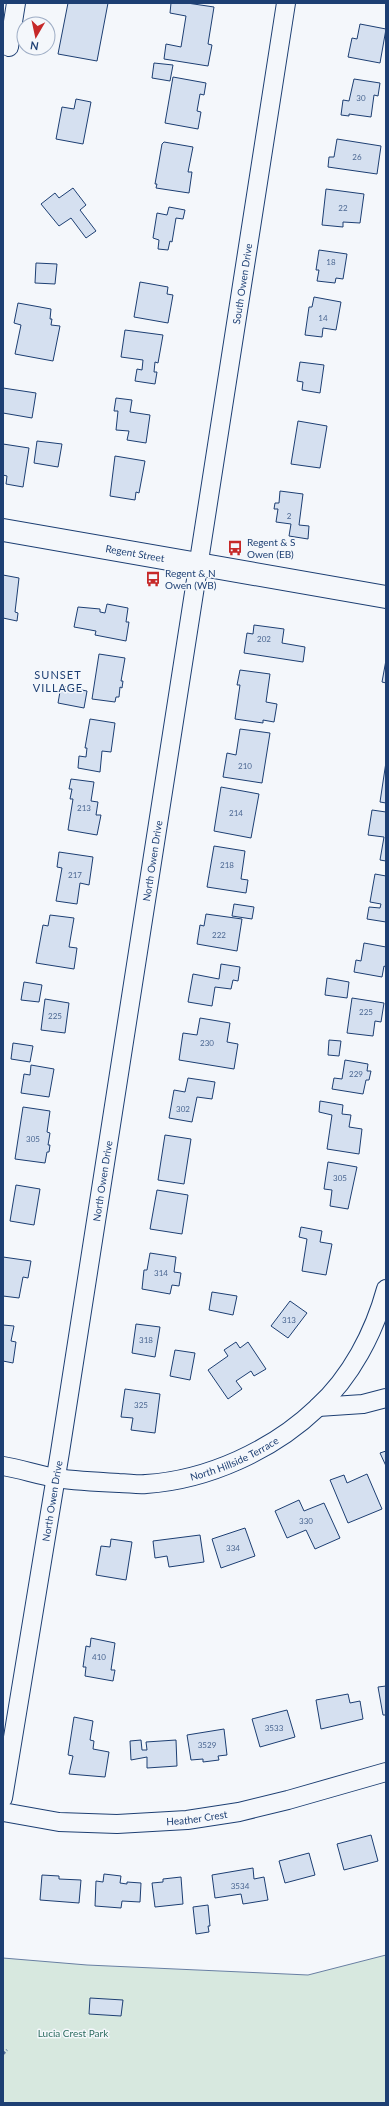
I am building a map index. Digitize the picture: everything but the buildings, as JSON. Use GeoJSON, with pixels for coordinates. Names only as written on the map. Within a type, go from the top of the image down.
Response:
{"type":"FeatureCollection","features":[{"type":"Feature","properties":{"kind":"street"},"geometry":{"type":"LineString","coordinates":[[10,47],[16,3]]}},
{"type":"Feature","properties":{"kind":"street","name":"South Owen Drive"},"geometry":{"type":"LineString","coordinates":[[197,564],[286,3]]}},
{"type":"Feature","properties":{"kind":"street","name":"Regent Street"},"geometry":{"type":"LineString","coordinates":[[3,530],[386,597]]}},
{"type":"Feature","properties":{"kind":"street","name":"North Owen Drive"},"geometry":{"type":"LineString","coordinates":[[3,1798],[56,1478],[197,564]]}},
{"type":"Feature","properties":{"kind":"street","name":"North Hillside Terrace"},"geometry":{"type":"LineString","coordinates":[[3,1466],[56,1478],[146,1484],[188,1477],[214,1469],[252,1454],[292,1429],[318,1408],[350,1370],[367,1340],[384,1302]]}},
{"type":"Feature","properties":{"kind":"street"},"geometry":{"type":"LineString","coordinates":[[318,1408],[363,1404],[386,1398]]}},
{"type":"Feature","properties":{"kind":"street","name":"Heather Crest"},"geometry":{"type":"LineString","coordinates":[[3,1812],[59,1822],[117,1824],[187,1820],[239,1812],[288,1800],[386,1772]]}},
{"type":"Feature","properties":{"kind":"path"},"geometry":{"type":"LineString","coordinates":[[3,2054],[7,2050]]}},
{"type":"Feature","properties":{"kind":"green space","name":"Lucia Crest Park"},"geometry":{"type":"Polygon","coordinates":[[[386,1955],[386,2103],[3,2103],[3,1958],[87,1965],[308,1975],[386,1955]]]}},
{"type":"Feature","properties":{"kind":"place","name":"Regent & S Owen (EB)"},"geometry":{"type":"Point","coordinates":[235,548]}},
{"type":"Feature","properties":{"kind":"place","name":"Regent & N Owen (WB)"},"geometry":{"type":"Point","coordinates":[153,579]}},
{"type":"Feature","properties":{"kind":"district","name":"SUNSET VILLAGE"},"geometry":{"type":"Point","coordinates":[58,680]}}]}
